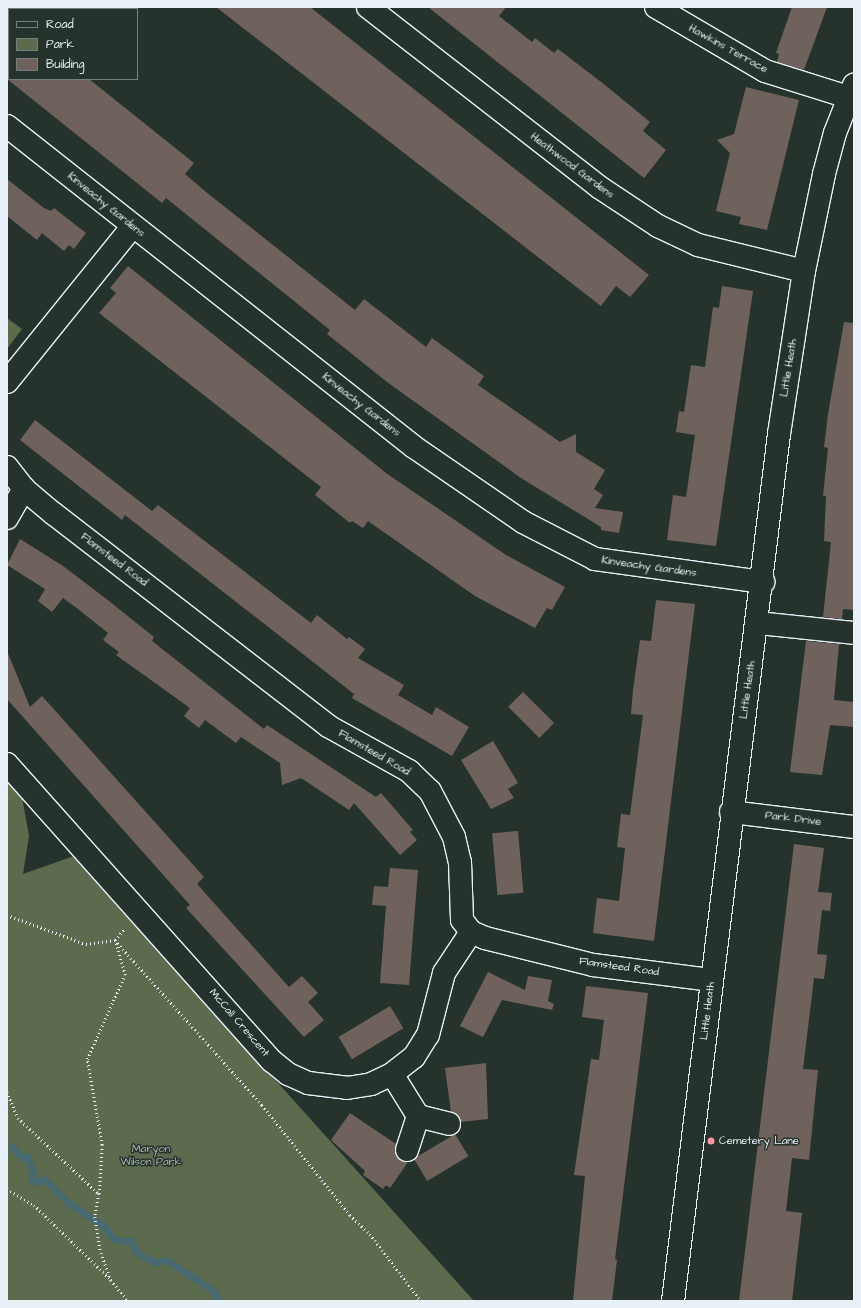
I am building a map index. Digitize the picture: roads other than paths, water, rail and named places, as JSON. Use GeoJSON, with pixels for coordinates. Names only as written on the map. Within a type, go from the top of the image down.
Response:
{"type":"FeatureCollection","features":[{"type":"Feature","properties":{"kind":"street","name":"Heathwood Gardens"},"geometry":{"type":"LineString","coordinates":[[368,7],[599,187],[658,226],[698,245],[804,271]]}},
{"type":"Feature","properties":{"kind":"street","name":"Hawkins Terrace"},"geometry":{"type":"LineString","coordinates":[[656,7],[765,71],[851,91]]}},
{"type":"Feature","properties":{"kind":"street","name":"Little Heath"},"geometry":{"type":"LineString","coordinates":[[673,1301],[731,812],[758,623],[780,434],[804,271],[824,174],[851,91]]}},
{"type":"Feature","properties":{"kind":"street","name":"Kinveachy Gardens"},"geometry":{"type":"LineString","coordinates":[[7,126],[132,227],[414,447],[523,522],[595,559],[763,582]]}},
{"type":"Feature","properties":{"kind":"street"},"geometry":{"type":"LineString","coordinates":[[7,382],[132,227]]}},
{"type":"Feature","properties":{"kind":"street","name":"Flamsteed Road"},"geometry":{"type":"LineString","coordinates":[[7,467],[24,489],[328,726],[409,771],[430,791],[454,837],[460,862],[462,920],[471,932],[485,938],[593,965],[712,980]]}},
{"type":"Feature","properties":{"kind":"street"},"geometry":{"type":"LineString","coordinates":[[7,518],[24,489]]}},
{"type":"Feature","properties":{"kind":"street"},"geometry":{"type":"LineString","coordinates":[[758,623],[854,633]]}},
{"type":"Feature","properties":{"kind":"street","name":"McCall Crescent"},"geometry":{"type":"LineString","coordinates":[[7,764],[140,911],[272,1061],[288,1074],[326,1087],[347,1088],[371,1084],[392,1074],[414,1057],[428,1035],[444,973],[471,932]]}},
{"type":"Feature","properties":{"kind":"street","name":"Park Drive"},"geometry":{"type":"LineString","coordinates":[[731,812],[854,827]]}},
{"type":"Feature","properties":{"kind":"street"},"geometry":{"type":"LineString","coordinates":[[392,1074],[418,1116],[449,1124]]}},
{"type":"Feature","properties":{"kind":"street"},"geometry":{"type":"LineString","coordinates":[[407,1150],[418,1116]]}},
{"type":"Feature","properties":{"kind":"waterway"},"geometry":{"type":"LineString","coordinates":[[11,1146],[22,1158],[27,1156],[33,1172],[32,1182],[45,1180],[69,1203],[105,1227],[113,1239],[130,1241],[139,1254],[154,1262],[167,1260],[211,1289],[219,1301]]}},
{"type":"Feature","properties":{"kind":"place","name":"Cemetery Lane"},"geometry":{"type":"Point","coordinates":[711,1141]}},
{"type":"Feature","properties":{"kind":"park label","name":"Maryon Wilson Park"},"geometry":{"type":"Point","coordinates":[151,1156]}}]}
